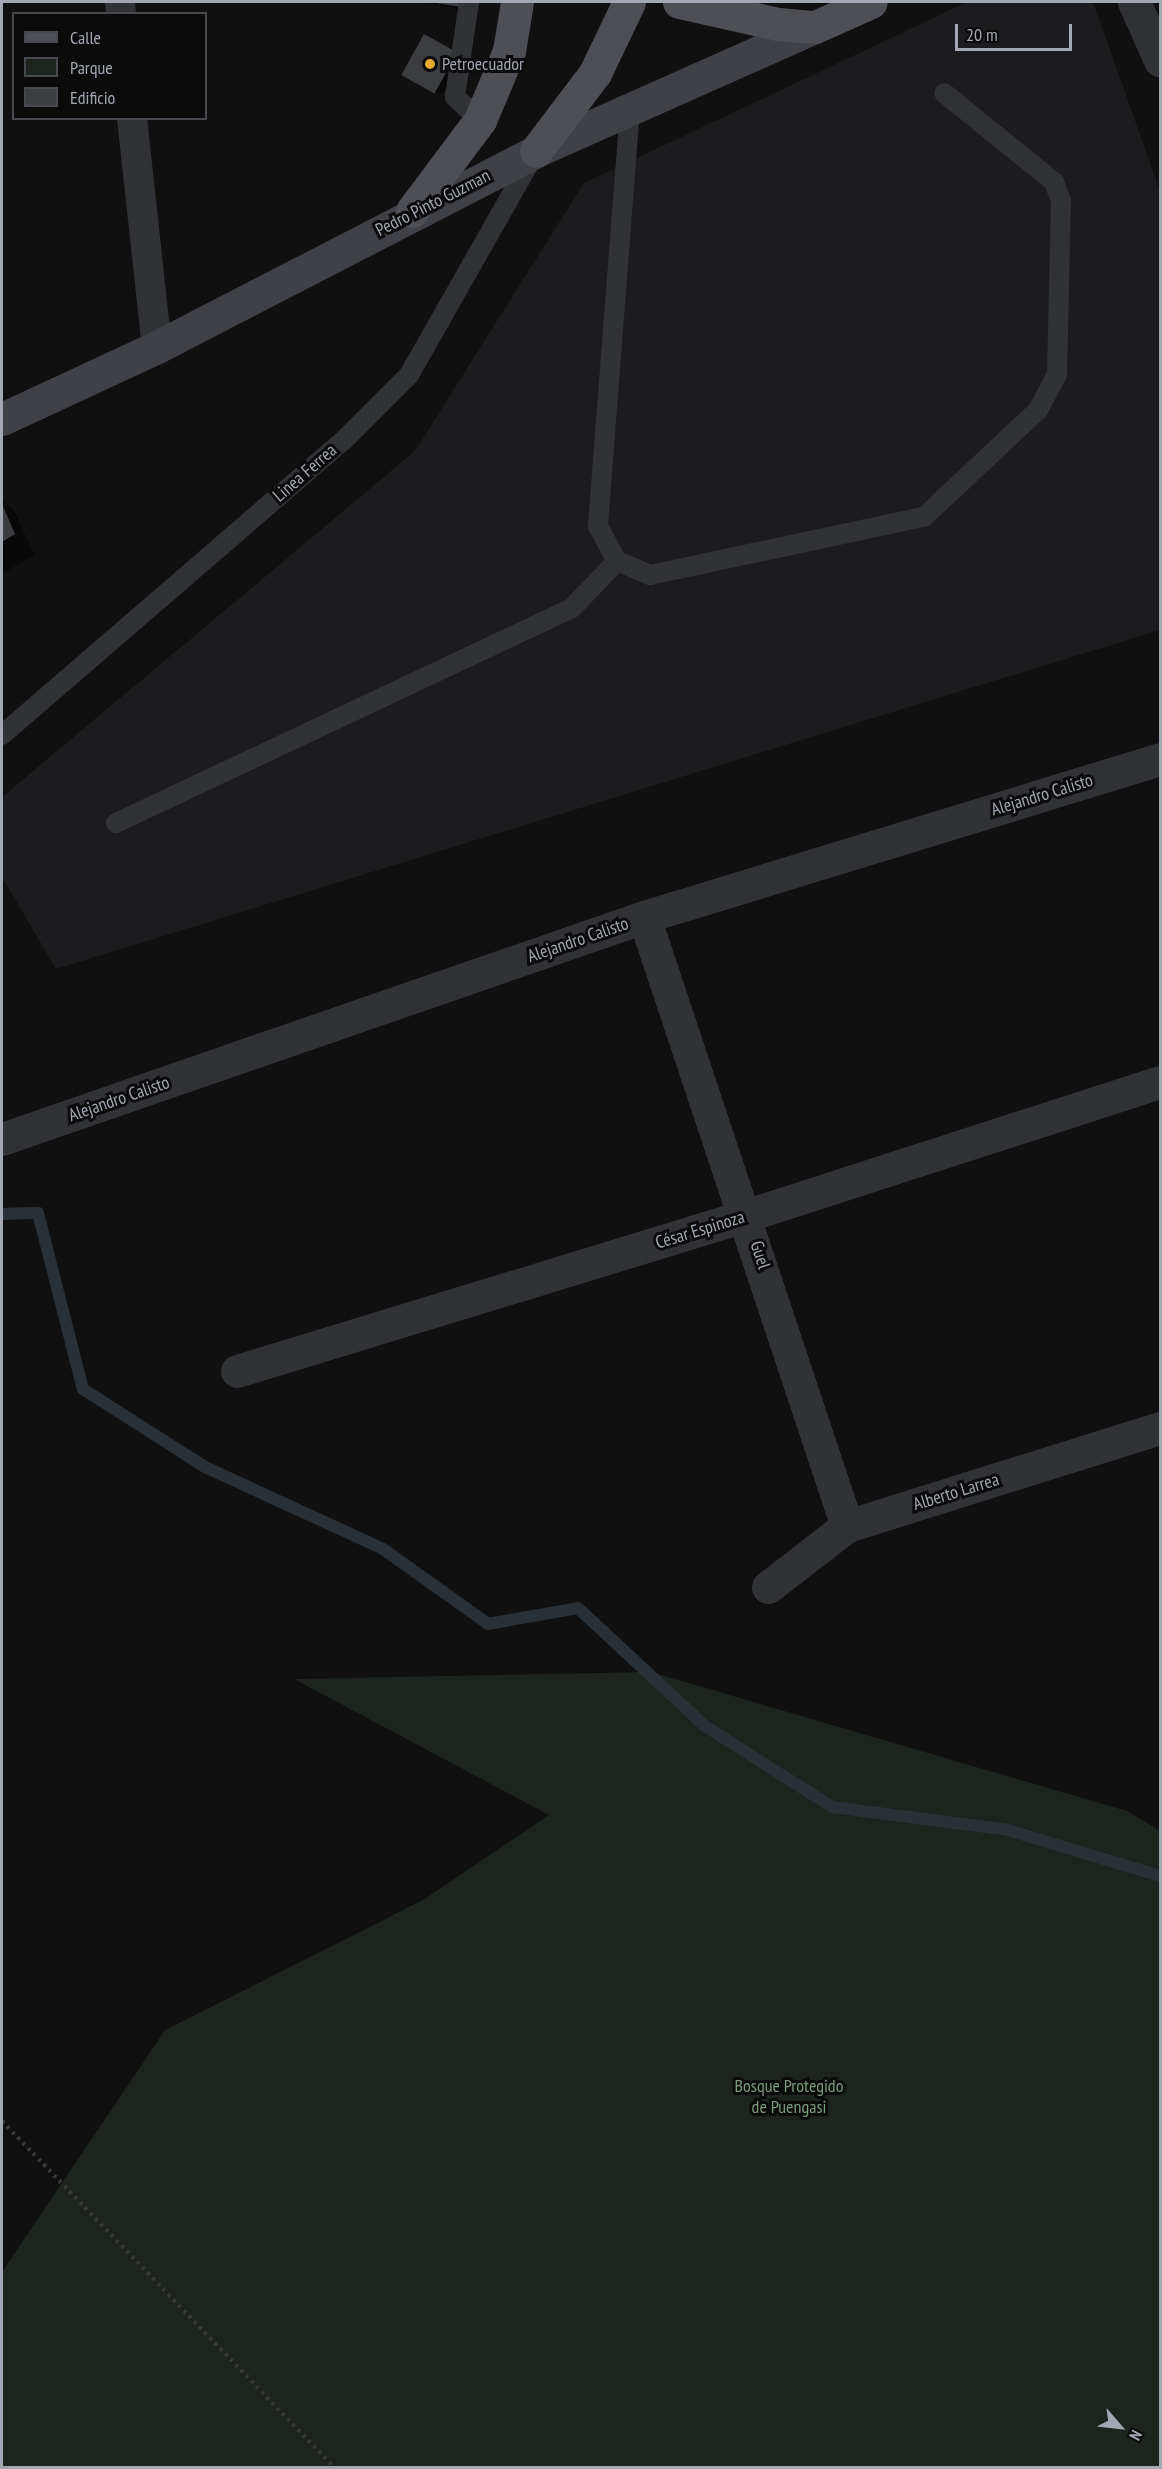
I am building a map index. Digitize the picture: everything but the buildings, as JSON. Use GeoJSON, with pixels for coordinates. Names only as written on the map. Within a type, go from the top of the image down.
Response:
{"type":"FeatureCollection","features":[{"type":"Feature","properties":{"kind":"main road"},"geometry":{"type":"LineString","coordinates":[[412,212],[480,120],[509,51],[517,2]]}},
{"type":"Feature","properties":{"kind":"main road"},"geometry":{"type":"LineString","coordinates":[[536,151],[595,73],[629,2]]}},
{"type":"Feature","properties":{"kind":"main road"},"geometry":{"type":"LineString","coordinates":[[679,2],[737,9],[815,27]]}},
{"type":"Feature","properties":{"kind":"main road","name":"Pedro Pinto Guzman"},"geometry":{"type":"LineString","coordinates":[[2,419],[157,347],[412,212],[536,151],[871,2]]}},
{"type":"Feature","properties":{"kind":"street"},"geometry":{"type":"LineString","coordinates":[[1134,2],[1161,60]]}},
{"type":"Feature","properties":{"kind":"street"},"geometry":{"type":"LineString","coordinates":[[132,120],[157,347]]}},
{"type":"Feature","properties":{"kind":"street","name":"Alejandro Calisto"},"geometry":{"type":"LineString","coordinates":[[2,1139],[644,918],[1161,759]]}},
{"type":"Feature","properties":{"kind":"street","name":"Guel"},"geometry":{"type":"LineString","coordinates":[[644,918],[747,1215],[847,1526]]}},
{"type":"Feature","properties":{"kind":"street","name":"César Espinoza"},"geometry":{"type":"LineString","coordinates":[[237,1371],[747,1215],[1161,1082]]}},
{"type":"Feature","properties":{"kind":"street","name":"Alberto Larrea"},"geometry":{"type":"LineString","coordinates":[[768,1587],[847,1526],[1161,1428]]}},
{"type":"Feature","properties":{"kind":"lane"},"geometry":{"type":"LineString","coordinates":[[469,2],[455,97],[480,120]]}},
{"type":"Feature","properties":{"kind":"lane"},"geometry":{"type":"LineString","coordinates":[[630,109],[598,526],[617,561],[650,575],[924,517],[1038,410],[1057,375],[1061,201],[1054,182],[944,93]]}},
{"type":"Feature","properties":{"kind":"lane","name":"Linea Ferrea"},"geometry":{"type":"LineString","coordinates":[[2,735],[343,441],[409,375],[536,151]]}},
{"type":"Feature","properties":{"kind":"lane"},"geometry":{"type":"LineString","coordinates":[[116,822],[572,608],[617,561]]}},
{"type":"Feature","properties":{"kind":"path"},"geometry":{"type":"LineString","coordinates":[[2,2121],[335,2468]]}},
{"type":"Feature","properties":{"kind":"shaded area"},"geometry":{"type":"Polygon","coordinates":[[[967,2],[1093,2],[1160,191],[1160,630],[56,969],[2,877],[2,797],[415,451],[584,183],[967,2]]]}},
{"type":"Feature","properties":{"kind":"green space","name":"Bosque Protegido de Puengasi"},"geometry":{"type":"Polygon","coordinates":[[[651,1672],[1127,1811],[1160,1831],[1160,2467],[2,2467],[2,2272],[165,2030],[423,1900],[549,1815],[294,1679],[651,1672]]]}},
{"type":"Feature","properties":{"kind":"waterway"},"geometry":{"type":"LineString","coordinates":[[2,1214],[38,1213],[83,1389],[205,1467],[383,1549],[488,1624],[578,1608],[705,1726],[832,1807],[1008,1830],[1160,1876]]}},
{"type":"Feature","properties":{"kind":"place","name":"Petroecuador"},"geometry":{"type":"Point","coordinates":[430,64]}}]}
